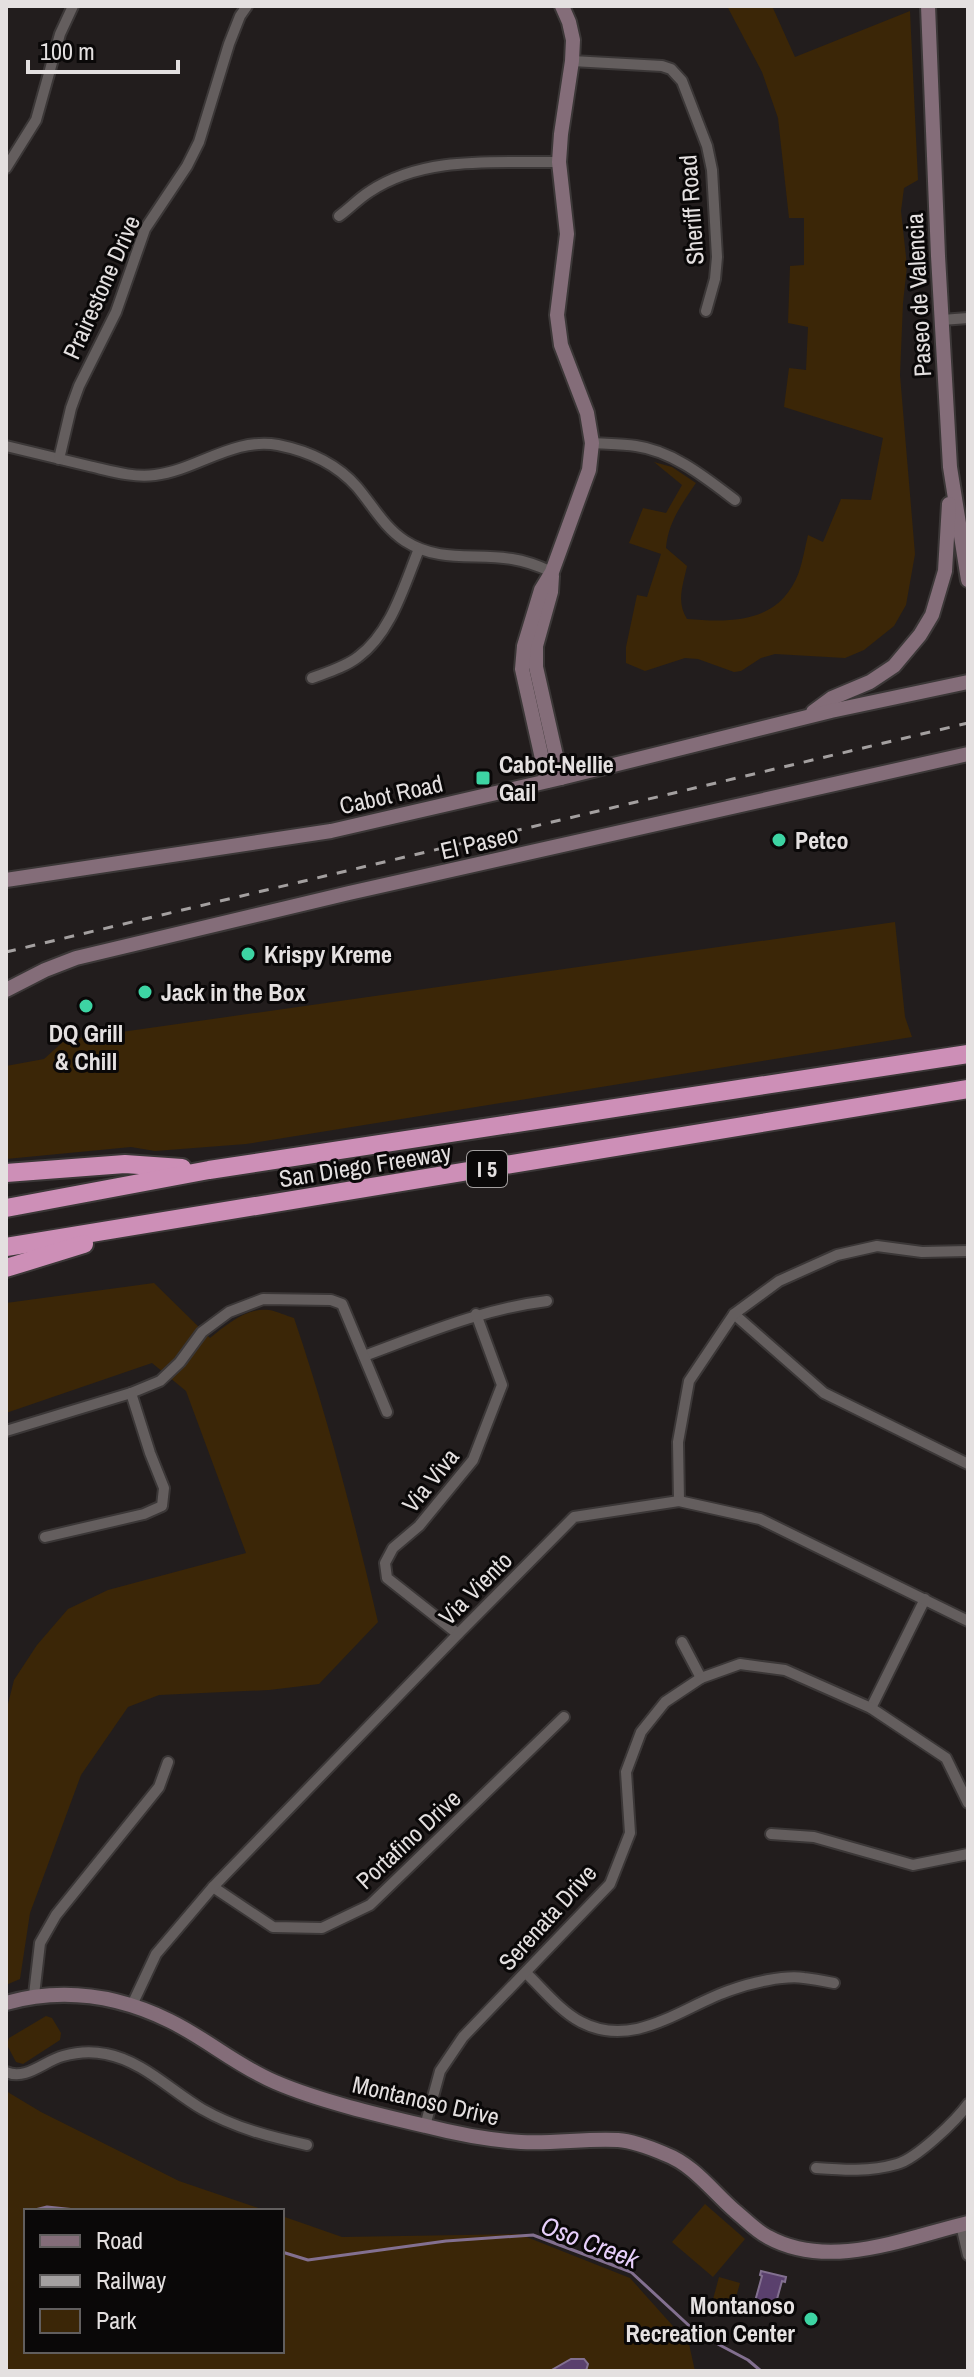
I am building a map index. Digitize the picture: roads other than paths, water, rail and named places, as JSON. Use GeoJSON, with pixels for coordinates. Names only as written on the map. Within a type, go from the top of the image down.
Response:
{"type":"FeatureCollection","features":[{"type":"Feature","properties":{"kind":"highway","name":"San Diego Freeway"},"geometry":{"type":"LineString","coordinates":[[6,1208],[209,1170],[968,1054]]}},
{"type":"Feature","properties":{"kind":"highway","name":"San Diego Freeway"},"geometry":{"type":"LineString","coordinates":[[6,1247],[968,1089]]}},
{"type":"Feature","properties":{"kind":"highway"},"geometry":{"type":"LineString","coordinates":[[6,1173],[125,1164],[209,1170]]}},
{"type":"Feature","properties":{"kind":"highway"},"geometry":{"type":"LineString","coordinates":[[6,1268],[151,1223]]}},
{"type":"Feature","properties":{"kind":"street"},"geometry":{"type":"LineString","coordinates":[[6,168],[36,120],[60,34],[73,6]]}},
{"type":"Feature","properties":{"kind":"street","name":"Prairestone Drive"},"geometry":{"type":"LineString","coordinates":[[59,459],[79,386],[116,312],[145,229],[187,166],[199,142],[229,44],[247,6]]}},
{"type":"Feature","properties":{"kind":"street"},"geometry":{"type":"LineString","coordinates":[[554,779],[522,669],[529,623],[541,590],[552,572],[589,470],[592,443],[587,413],[561,345],[557,315],[567,234],[559,162],[573,40],[562,6]]}},
{"type":"Feature","properties":{"kind":"street","name":"Paseo de Valencia"},"geometry":{"type":"LineString","coordinates":[[928,6],[950,467],[968,580]]}},
{"type":"Feature","properties":{"kind":"street","name":"Sheriff Road"},"geometry":{"type":"LineString","coordinates":[[572,61],[662,66],[671,69],[682,81],[707,146],[712,170],[717,257],[715,279],[706,311]]}},
{"type":"Feature","properties":{"kind":"street"},"geometry":{"type":"LineString","coordinates":[[339,216],[367,193],[387,182],[427,168],[450,164],[559,162]]}},
{"type":"Feature","properties":{"kind":"street"},"geometry":{"type":"LineString","coordinates":[[942,320],[968,318]]}},
{"type":"Feature","properties":{"kind":"street"},"geometry":{"type":"LineString","coordinates":[[592,443],[637,446],[658,452],[679,461],[735,500]]}},
{"type":"Feature","properties":{"kind":"street"},"geometry":{"type":"LineString","coordinates":[[6,446],[130,475],[171,472],[220,452],[250,444],[273,444],[302,450],[330,463],[355,485],[382,522],[419,549],[460,558],[510,558],[552,572]]}},
{"type":"Feature","properties":{"kind":"street"},"geometry":{"type":"LineString","coordinates":[[806,717],[832,698],[870,682],[894,666],[926,625],[939,596],[945,571],[950,467]]}},
{"type":"Feature","properties":{"kind":"street"},"geometry":{"type":"LineString","coordinates":[[312,678],[341,668],[375,642],[389,620],[419,549]]}},
{"type":"Feature","properties":{"kind":"street","name":"Cabot Road"},"geometry":{"type":"LineString","coordinates":[[6,880],[331,831],[806,717],[968,682]]}},
{"type":"Feature","properties":{"kind":"street","name":"El Paseo"},"geometry":{"type":"LineString","coordinates":[[6,990],[76,958],[349,893],[968,754]]}},
{"type":"Feature","properties":{"kind":"street"},"geometry":{"type":"LineString","coordinates":[[679,1501],[678,1442],[689,1381],[734,1314],[779,1281],[837,1255],[877,1246],[922,1252],[968,1251]]}},
{"type":"Feature","properties":{"kind":"street"},"geometry":{"type":"LineString","coordinates":[[6,1431],[131,1393],[160,1381],[180,1362],[202,1332],[229,1312],[263,1299],[331,1300],[342,1304],[387,1412]]}},
{"type":"Feature","properties":{"kind":"street"},"geometry":{"type":"LineString","coordinates":[[364,1356],[476,1314],[547,1301]]}},
{"type":"Feature","properties":{"kind":"street","name":"Via Viva"},"geometry":{"type":"LineString","coordinates":[[458,1634],[387,1578],[385,1563],[393,1548],[419,1526],[473,1460],[502,1385],[476,1314]]}},
{"type":"Feature","properties":{"kind":"street"},"geometry":{"type":"LineString","coordinates":[[734,1314],[824,1393],[968,1464]]}},
{"type":"Feature","properties":{"kind":"street"},"geometry":{"type":"LineString","coordinates":[[45,1537],[144,1514],[162,1506],[164,1488],[131,1393]]}},
{"type":"Feature","properties":{"kind":"street","name":"Via Viento"},"geometry":{"type":"LineString","coordinates":[[132,2005],[156,1954],[213,1887],[574,1517],[679,1501],[760,1519],[968,1621]]}},
{"type":"Feature","properties":{"kind":"street"},"geometry":{"type":"LineString","coordinates":[[871,1708],[925,1599]]}},
{"type":"Feature","properties":{"kind":"street"},"geometry":{"type":"LineString","coordinates":[[682,1642],[701,1678]]}},
{"type":"Feature","properties":{"kind":"street","name":"Serenata Drive"},"geometry":{"type":"LineString","coordinates":[[425,2126],[440,2071],[463,2037],[610,1884],[630,1833],[626,1772],[641,1732],[665,1702],[701,1678],[740,1664],[785,1670],[871,1708],[946,1758],[968,1803]]}},
{"type":"Feature","properties":{"kind":"street","name":"Portafino Drive"},"geometry":{"type":"LineString","coordinates":[[213,1887],[273,1927],[322,1928],[370,1905],[564,1717]]}},
{"type":"Feature","properties":{"kind":"street"},"geometry":{"type":"LineString","coordinates":[[34,1995],[40,1943],[56,1915],[159,1787],[168,1762]]}},
{"type":"Feature","properties":{"kind":"street"},"geometry":{"type":"LineString","coordinates":[[771,1834],[814,1837],[913,1865],[968,1854]]}},
{"type":"Feature","properties":{"kind":"street"},"geometry":{"type":"LineString","coordinates":[[526,1973],[579,2022],[624,2031],[649,2027],[743,1986],[792,1977],[834,1983]]}},
{"type":"Feature","properties":{"kind":"street","name":"Montanoso Drive"},"geometry":{"type":"LineString","coordinates":[[6,2003],[34,1995],[75,1994],[132,2005],[171,2022],[238,2064],[275,2082],[425,2126],[476,2137],[523,2142],[622,2140],[668,2154],[700,2176],[766,2237],[796,2248],[855,2251],[965,2224]]}},
{"type":"Feature","properties":{"kind":"street"},"geometry":{"type":"LineString","coordinates":[[6,2072],[26,2074],[51,2060],[79,2053],[107,2054],[131,2062],[224,2120],[307,2145]]}},
{"type":"Feature","properties":{"kind":"street"},"geometry":{"type":"LineString","coordinates":[[816,2168],[855,2171],[900,2164],[945,2132],[966,2110]]}},
{"type":"Feature","properties":{"kind":"street"},"geometry":{"type":"LineString","coordinates":[[965,2224],[968,2255]]}},
{"type":"Feature","properties":{"kind":"waterway","name":"Oso Creek"},"geometry":{"type":"LineString","coordinates":[[39,2209],[66,2209]]}},
{"type":"Feature","properties":{"kind":"waterway","name":"Oso Creek"},"geometry":{"type":"LineString","coordinates":[[284,2253],[308,2260],[446,2241],[533,2235],[631,2272],[697,2333],[748,2360],[761,2371]]}},
{"type":"Feature","properties":{"kind":"railway"},"geometry":{"type":"LineString","coordinates":[[6,952],[968,723]]}},
{"type":"Feature","properties":{"kind":"place","name":"Cabot-Nellie Gail"},"geometry":{"type":"Point","coordinates":[483,778]}},
{"type":"Feature","properties":{"kind":"place","name":"Petco"},"geometry":{"type":"Point","coordinates":[779,840]}},
{"type":"Feature","properties":{"kind":"place","name":"Krispy Kreme"},"geometry":{"type":"Point","coordinates":[248,954]}},
{"type":"Feature","properties":{"kind":"place","name":"Jack in the Box"},"geometry":{"type":"Point","coordinates":[145,992]}},
{"type":"Feature","properties":{"kind":"place","name":"DQ Grill & Chill"},"geometry":{"type":"Point","coordinates":[86,1006]}},
{"type":"Feature","properties":{"kind":"place","name":"Montanoso Recreation Center"},"geometry":{"type":"Point","coordinates":[811,2319]}}]}
